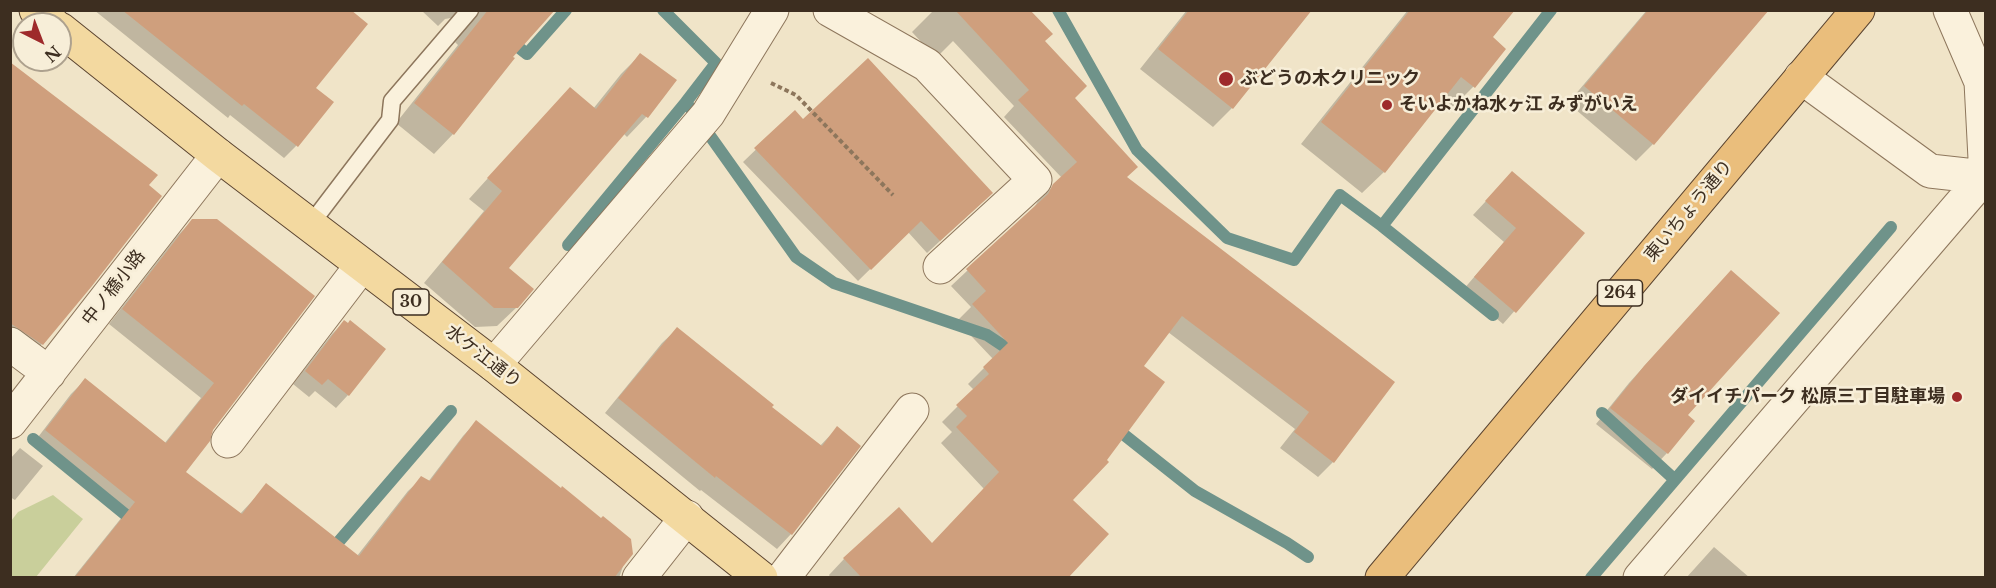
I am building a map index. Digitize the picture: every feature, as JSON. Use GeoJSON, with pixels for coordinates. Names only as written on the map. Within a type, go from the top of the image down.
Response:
{"type":"FeatureCollection","features":[{"type":"Feature","properties":{"kind":"highway","name":"東いちょう通り"},"geometry":{"type":"LineString","coordinates":[[1382,578],[1858,10]]}},
{"type":"Feature","properties":{"kind":"main road","name":"水ケ江通り"},"geometry":{"type":"LineString","coordinates":[[72,39],[218,155],[494,365],[762,578]]}},
{"type":"Feature","properties":{"kind":"street"},"geometry":{"type":"LineString","coordinates":[[494,365],[699,125],[772,10]]}},
{"type":"Feature","properties":{"kind":"street"},"geometry":{"type":"LineString","coordinates":[[830,10],[927,65],[1035,180],[940,267]]}},
{"type":"Feature","properties":{"kind":"street"},"geometry":{"type":"LineString","coordinates":[[1640,578],[1985,178],[1981,82],[1950,10]]}},
{"type":"Feature","properties":{"kind":"street"},"geometry":{"type":"LineString","coordinates":[[1801,77],[1930,171],[1985,178]]}},
{"type":"Feature","properties":{"kind":"street","name":"中ノ橋小路"},"geometry":{"type":"LineString","coordinates":[[10,422],[218,155]]}},
{"type":"Feature","properties":{"kind":"street"},"geometry":{"type":"LineString","coordinates":[[228,441],[362,265]]}},
{"type":"Feature","properties":{"kind":"street"},"geometry":{"type":"LineString","coordinates":[[10,344],[48,373]]}},
{"type":"Feature","properties":{"kind":"street"},"geometry":{"type":"LineString","coordinates":[[783,578],[912,410]]}},
{"type":"Feature","properties":{"kind":"street"},"geometry":{"type":"LineString","coordinates":[[639,578],[687,517]]}},
{"type":"Feature","properties":{"kind":"lane"},"geometry":{"type":"LineString","coordinates":[[310,225],[390,120],[392,101],[471,10]]}},
{"type":"Feature","properties":{"kind":"path"},"geometry":{"type":"LineString","coordinates":[[738,66],[796,95],[893,195]]}},
{"type":"Feature","properties":{"kind":"green space"},"geometry":{"type":"Polygon","coordinates":[[[53,495],[83,519],[36,577],[11,577],[11,521],[18,512],[53,495]]]}},
{"type":"Feature","properties":{"kind":"building"},"geometry":{"type":"Polygon","coordinates":[[[122,10],[351,10],[368,24],[316,88],[334,102],[298,147],[244,104],[242,106],[122,10]]]}},
{"type":"Feature","properties":{"kind":"building"},"geometry":{"type":"Polygon","coordinates":[[[488,10],[555,10],[513,57],[515,58],[454,135],[414,103],[488,10]]]}},
{"type":"Feature","properties":{"kind":"building"},"geometry":{"type":"Polygon","coordinates":[[[955,10],[1030,10],[1053,34],[1045,41],[1087,86],[1075,98],[1138,167],[1127,177],[1395,382],[1334,463],[1294,432],[1309,412],[1182,316],[1144,366],[1165,382],[1107,460],[1109,462],[1073,500],[1109,534],[1068,578],[862,578],[843,558],[899,507],[932,543],[999,472],[956,427],[967,416],[956,405],[989,374],[983,367],[1008,343],[972,304],[986,291],[966,269],[1048,194],[1053,184],[1077,162],[1018,100],[1029,90],[955,10]]]}},
{"type":"Feature","properties":{"kind":"building","name":"ぶどうの木クリニック"},"geometry":{"type":"Polygon","coordinates":[[[1189,10],[1312,10],[1233,109],[1158,49],[1189,10]]]}},
{"type":"Feature","properties":{"kind":"building","name":"そいよかね水ヶ江 みずがいえ"},"geometry":{"type":"Polygon","coordinates":[[[1410,10],[1515,10],[1493,37],[1506,49],[1475,88],[1461,77],[1385,173],[1321,122],[1410,10]]]}},
{"type":"Feature","properties":{"kind":"building"},"geometry":{"type":"Polygon","coordinates":[[[1648,10],[1769,10],[1654,145],[1584,86],[1648,10]]]}},
{"type":"Feature","properties":{"kind":"building"},"geometry":{"type":"Polygon","coordinates":[[[640,53],[677,80],[648,118],[642,114],[509,268],[534,289],[518,308],[494,308],[442,262],[502,191],[487,178],[570,87],[596,109],[640,53]]]}},
{"type":"Feature","properties":{"kind":"building"},"geometry":{"type":"Polygon","coordinates":[[[868,58],[993,193],[940,241],[921,221],[871,270],[754,148],[795,110],[803,119],[868,58]]]}},
{"type":"Feature","properties":{"kind":"building"},"geometry":{"type":"Polygon","coordinates":[[[10,62],[12,72],[23,72],[158,175],[149,185],[162,196],[43,345],[10,323],[10,62]]]}},
{"type":"Feature","properties":{"kind":"building"},"geometry":{"type":"Polygon","coordinates":[[[1512,171],[1585,233],[1516,313],[1474,277],[1516,228],[1485,201],[1512,171]]]}},
{"type":"Feature","properties":{"kind":"building"},"geometry":{"type":"Polygon","coordinates":[[[192,219],[217,219],[315,296],[213,430],[210,441],[186,472],[242,514],[266,483],[359,556],[421,476],[430,481],[476,420],[561,488],[562,486],[631,539],[633,554],[614,578],[74,578],[135,502],[45,430],[85,378],[166,443],[214,383],[122,309],[192,219]]]}},
{"type":"Feature","properties":{"kind":"building"},"geometry":{"type":"Polygon","coordinates":[[[1731,270],[1780,313],[1688,415],[1695,421],[1668,454],[1610,408],[1644,366],[1731,270]]]}},
{"type":"Feature","properties":{"kind":"building"},"geometry":{"type":"Polygon","coordinates":[[[344,320],[348,323],[350,320],[386,349],[349,396],[328,379],[322,385],[305,371],[344,320]]]}},
{"type":"Feature","properties":{"kind":"building"},"geometry":{"type":"Polygon","coordinates":[[[677,327],[822,446],[837,426],[861,446],[792,535],[716,476],[715,478],[618,398],[677,327]]]}},
{"type":"Feature","properties":{"kind":"waterway"},"geometry":{"type":"LineString","coordinates":[[508,39],[527,54],[566,10]]}},
{"type":"Feature","properties":{"kind":"waterway"},"geometry":{"type":"LineString","coordinates":[[663,10],[716,63],[686,102]]}},
{"type":"Feature","properties":{"kind":"waterway"},"geometry":{"type":"LineString","coordinates":[[1058,10],[1137,150],[1227,238],[1294,260],[1340,195],[1493,315]]}},
{"type":"Feature","properties":{"kind":"waterway"},"geometry":{"type":"LineString","coordinates":[[1382,226],[1551,10]]}},
{"type":"Feature","properties":{"kind":"waterway"},"geometry":{"type":"LineString","coordinates":[[568,245],[686,102],[796,257],[834,283],[987,335],[1017,355]]}},
{"type":"Feature","properties":{"kind":"waterway"},"geometry":{"type":"LineString","coordinates":[[1591,578],[1891,227]]}},
{"type":"Feature","properties":{"kind":"waterway"},"geometry":{"type":"LineString","coordinates":[[329,553],[451,411]]}},
{"type":"Feature","properties":{"kind":"waterway"},"geometry":{"type":"LineString","coordinates":[[1602,413],[1674,479]]}},
{"type":"Feature","properties":{"kind":"waterway"},"geometry":{"type":"LineString","coordinates":[[1113,426],[1195,491],[1308,557]]}},
{"type":"Feature","properties":{"kind":"waterway"},"geometry":{"type":"LineString","coordinates":[[33,439],[137,524]]}},
{"type":"Feature","properties":{"kind":"place","name":"ぶどうの木クリニック"},"geometry":{"type":"Point","coordinates":[1226,79]}},
{"type":"Feature","properties":{"kind":"place","name":"そいよかね水ヶ江 みずがいえ"},"geometry":{"type":"Point","coordinates":[1387,105]}},
{"type":"Feature","properties":{"kind":"place","name":"ダイイチパーク 松原三丁目駐車場"},"geometry":{"type":"Point","coordinates":[1957,397]}}]}
